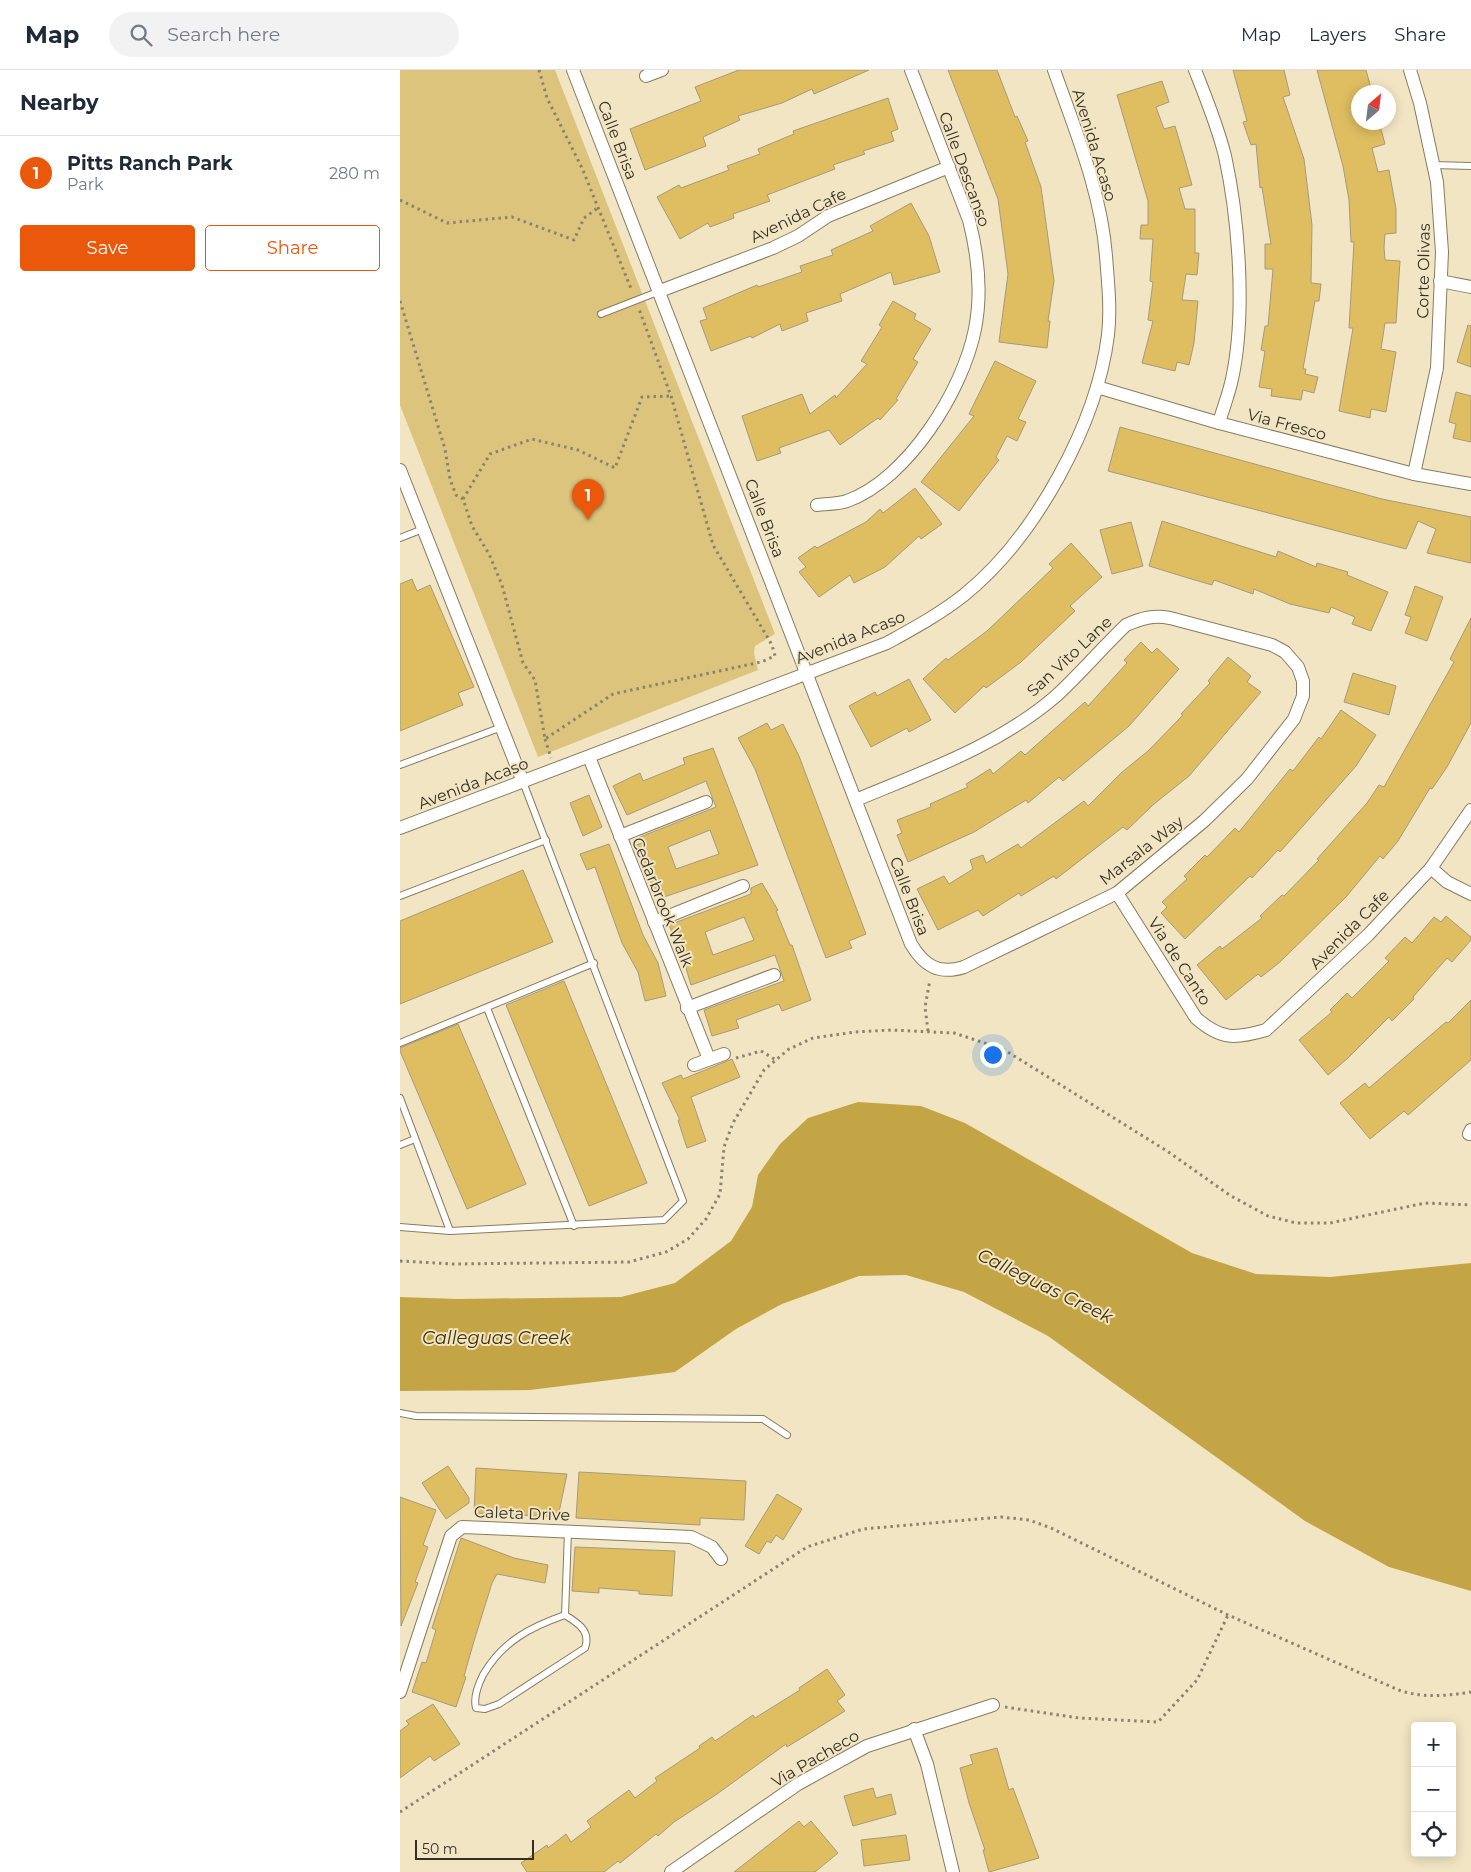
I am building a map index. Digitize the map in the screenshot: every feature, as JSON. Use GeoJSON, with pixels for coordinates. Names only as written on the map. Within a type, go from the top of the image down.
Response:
{"type":"FeatureCollection","features":[{"type":"Feature","properties":{"kind":"street","name":"Calle Brisa"},"geometry":{"type":"LineString","coordinates":[[573,70],[911,944],[920,959],[936,969]]}},
{"type":"Feature","properties":{"kind":"street"},"geometry":{"type":"LineString","coordinates":[[646,76],[662,70]]}},
{"type":"Feature","properties":{"kind":"street","name":"Calle Descanso"},"geometry":{"type":"LineString","coordinates":[[817,506],[847,501],[881,482],[908,457],[942,411],[966,360],[975,329],[979,293],[978,268],[969,220],[911,70]]}},
{"type":"Feature","properties":{"kind":"street","name":"Avenida Acaso"},"geometry":{"type":"LineString","coordinates":[[400,828],[887,642],[932,618],[965,594],[999,562],[1054,488],[1097,387],[1109,315],[1106,254],[1098,205],[1086,160],[1054,70]]}},
{"type":"Feature","properties":{"kind":"street"},"geometry":{"type":"LineString","coordinates":[[1195,70],[1224,155],[1233,209],[1238,266],[1238,320],[1232,378],[1219,423]]}},
{"type":"Feature","properties":{"kind":"street","name":"Corte Olivas"},"geometry":{"type":"LineString","coordinates":[[1410,70],[1433,165],[1440,213],[1437,368],[1414,474]]}},
{"type":"Feature","properties":{"kind":"street","name":"Avenida Cafe"},"geometry":{"type":"LineString","coordinates":[[660,291],[773,248],[798,236],[828,216],[949,167]]}},
{"type":"Feature","properties":{"kind":"street"},"geometry":{"type":"LineString","coordinates":[[1440,281],[1471,287]]}},
{"type":"Feature","properties":{"kind":"street","name":"Via Fresco"},"geometry":{"type":"LineString","coordinates":[[1097,387],[1219,423],[1414,474],[1471,484]]}},
{"type":"Feature","properties":{"kind":"street"},"geometry":{"type":"LineString","coordinates":[[400,470],[523,782]]}},
{"type":"Feature","properties":{"kind":"street","name":"San Vito Lane"},"geometry":{"type":"LineString","coordinates":[[856,800],[942,766],[1015,726],[1056,695],[1126,625],[1141,618],[1157,616],[1170,618],[1272,645],[1292,659],[1303,681]]}},
{"type":"Feature","properties":{"kind":"street","name":"Marsala Way"},"geometry":{"type":"LineString","coordinates":[[936,969],[953,971],[964,967],[1117,892],[1204,821],[1247,779],[1294,719],[1302,701],[1303,681]]}},
{"type":"Feature","properties":{"kind":"street","name":"Cedarbrook Walk"},"geometry":{"type":"LineString","coordinates":[[589,757],[687,1008],[709,1059]]}},
{"type":"Feature","properties":{"kind":"street"},"geometry":{"type":"LineString","coordinates":[[620,836],[706,802]]}},
{"type":"Feature","properties":{"kind":"street","name":"Avenida Cafe"},"geometry":{"type":"LineString","coordinates":[[1226,1037],[1245,1036],[1266,1030],[1368,935],[1431,868],[1471,810]]}},
{"type":"Feature","properties":{"kind":"street"},"geometry":{"type":"LineString","coordinates":[[1431,868],[1447,882],[1471,894]]}},
{"type":"Feature","properties":{"kind":"street"},"geometry":{"type":"LineString","coordinates":[[654,922],[743,886]]}},
{"type":"Feature","properties":{"kind":"street","name":"Via de Canto"},"geometry":{"type":"LineString","coordinates":[[1117,892],[1192,1012],[1207,1027],[1226,1037]]}},
{"type":"Feature","properties":{"kind":"street"},"geometry":{"type":"LineString","coordinates":[[687,1008],[774,975]]}},
{"type":"Feature","properties":{"kind":"street"},"geometry":{"type":"LineString","coordinates":[[694,1065],[724,1054]]}},
{"type":"Feature","properties":{"kind":"street","name":"Caleta Drive"},"geometry":{"type":"LineString","coordinates":[[400,1692],[451,1536],[455,1530],[462,1527],[691,1537],[712,1547],[721,1559]]}},
{"type":"Feature","properties":{"kind":"street","name":"Via Pacheco"},"geometry":{"type":"LineString","coordinates":[[671,1872],[798,1784],[866,1746],[992,1705]]}},
{"type":"Feature","properties":{"kind":"street"},"geometry":{"type":"LineString","coordinates":[[914,1729],[927,1764],[953,1872]]}},
{"type":"Feature","properties":{"kind":"lane"},"geometry":{"type":"LineString","coordinates":[[1433,165],[1471,166]]}},
{"type":"Feature","properties":{"kind":"lane"},"geometry":{"type":"LineString","coordinates":[[601,314],[660,291]]}},
{"type":"Feature","properties":{"kind":"lane"},"geometry":{"type":"LineString","coordinates":[[400,538],[423,529]]}},
{"type":"Feature","properties":{"kind":"lane"},"geometry":{"type":"LineString","coordinates":[[400,765],[502,726]]}},
{"type":"Feature","properties":{"kind":"lane"},"geometry":{"type":"LineString","coordinates":[[400,1227],[450,1231],[664,1220],[683,1201],[594,963],[523,782]]}},
{"type":"Feature","properties":{"kind":"lane"},"geometry":{"type":"LineString","coordinates":[[400,896],[546,840]]}},
{"type":"Feature","properties":{"kind":"lane"},"geometry":{"type":"LineString","coordinates":[[400,1043],[594,963]]}},
{"type":"Feature","properties":{"kind":"lane"},"geometry":{"type":"LineString","coordinates":[[487,1008],[574,1226]]}},
{"type":"Feature","properties":{"kind":"lane"},"geometry":{"type":"LineString","coordinates":[[400,1098],[450,1231]]}},
{"type":"Feature","properties":{"kind":"lane"},"geometry":{"type":"LineString","coordinates":[[400,1145],[416,1139]]}},
{"type":"Feature","properties":{"kind":"lane"},"geometry":{"type":"LineString","coordinates":[[400,1413],[416,1416],[763,1419],[786,1435]]}},
{"type":"Feature","properties":{"kind":"lane"},"geometry":{"type":"LineString","coordinates":[[565,1615],[568,1531]]}},
{"type":"Feature","properties":{"kind":"lane"},"geometry":{"type":"LineString","coordinates":[[565,1615],[580,1624],[586,1635],[584,1648],[499,1704],[478,1710],[475,1704],[478,1688],[494,1657],[514,1639],[540,1624],[565,1615]]}},
{"type":"Feature","properties":{"kind":"path"},"geometry":{"type":"LineString","coordinates":[[400,301],[445,449],[450,479],[456,495],[463,499],[472,526],[489,554],[502,585],[523,663],[536,680],[545,739],[613,694],[761,662],[775,656],[772,645],[713,545],[671,396],[636,300],[582,168],[546,98],[539,70]]}},
{"type":"Feature","properties":{"kind":"path"},"geometry":{"type":"LineString","coordinates":[[400,200],[448,223],[512,217],[574,240],[584,218],[599,207]]}},
{"type":"Feature","properties":{"kind":"path"},"geometry":{"type":"LineString","coordinates":[[463,499],[490,454],[532,439],[578,450],[615,468],[642,397],[671,396]]}},
{"type":"Feature","properties":{"kind":"path"},"geometry":{"type":"LineString","coordinates":[[928,1031],[925,1007],[927,993],[936,969]]}},
{"type":"Feature","properties":{"kind":"path"},"geometry":{"type":"LineString","coordinates":[[400,1261],[454,1264],[629,1262],[666,1252],[688,1239],[711,1211],[720,1194],[724,1147],[733,1123],[764,1070],[788,1049],[813,1038],[855,1032],[928,1031],[954,1033],[1003,1049],[1167,1151],[1231,1196],[1268,1216],[1296,1223],[1330,1222],[1425,1203],[1471,1205]]}},
{"type":"Feature","properties":{"kind":"path"},"geometry":{"type":"LineString","coordinates":[[724,1054],[737,1059],[761,1051],[776,1060]]}},
{"type":"Feature","properties":{"kind":"path"},"geometry":{"type":"LineString","coordinates":[[400,1812],[807,1547],[863,1529],[1001,1517],[1029,1520],[1051,1528],[1228,1615],[1401,1692],[1419,1696],[1441,1697],[1471,1692]]}},
{"type":"Feature","properties":{"kind":"path"},"geometry":{"type":"LineString","coordinates":[[992,1705],[1079,1718],[1158,1722],[1197,1680],[1228,1615]]}},
{"type":"Feature","properties":{"kind":"shaded area"},"geometry":{"type":"Polygon","coordinates":[[[400,70],[555,70],[775,634],[755,646],[754,653],[758,670],[538,757],[400,405],[400,70]]]}},
{"type":"Feature","properties":{"kind":"water","name":"Calleguas Creek"},"geometry":{"type":"Polygon","coordinates":[[[858,1102],[921,1106],[965,1123],[1192,1253],[1256,1274],[1330,1277],[1471,1263],[1471,1591],[1389,1567],[1305,1521],[1048,1336],[964,1292],[906,1275],[859,1276],[782,1304],[736,1329],[675,1372],[530,1390],[400,1391],[400,1297],[458,1299],[621,1297],[675,1283],[731,1241],[752,1207],[758,1175],[780,1144],[808,1118],[858,1102]]]}},
{"type":"Feature","properties":{"kind":"building"},"geometry":{"type":"Polygon","coordinates":[[[739,70],[869,70],[814,94],[812,89],[782,103],[738,116],[740,120],[703,137],[706,146],[645,170],[630,129],[701,101],[695,87],[739,70]]]}},
{"type":"Feature","properties":{"kind":"building"},"geometry":{"type":"Polygon","coordinates":[[[948,70],[997,70],[1015,117],[1017,116],[1028,141],[1025,142],[1041,187],[1054,281],[1048,321],[1050,321],[1047,348],[999,342],[1008,274],[998,199],[948,70]]]}},
{"type":"Feature","properties":{"kind":"building"},"geometry":{"type":"Polygon","coordinates":[[[1233,70],[1284,70],[1290,95],[1283,97],[1304,159],[1312,225],[1311,283],[1321,284],[1319,301],[1315,301],[1303,369],[1306,369],[1305,374],[1318,377],[1314,393],[1303,390],[1301,400],[1271,396],[1272,389],[1259,387],[1265,351],[1261,350],[1265,326],[1268,326],[1273,269],[1265,269],[1265,244],[1271,244],[1262,187],[1260,188],[1256,144],[1251,145],[1243,122],[1247,121],[1233,70]]]}},
{"type":"Feature","properties":{"kind":"building"},"geometry":{"type":"Polygon","coordinates":[[[1317,70],[1366,70],[1370,85],[1351,85],[1351,130],[1381,130],[1385,144],[1372,148],[1378,172],[1389,170],[1396,209],[1396,233],[1385,234],[1384,247],[1385,260],[1400,261],[1396,323],[1385,323],[1381,349],[1396,352],[1386,412],[1371,409],[1370,418],[1339,411],[1353,328],[1349,328],[1354,242],[1351,242],[1349,200],[1343,166],[1317,70]]]}},
{"type":"Feature","properties":{"kind":"building"},"geometry":{"type":"Polygon","coordinates":[[[1162,81],[1169,102],[1156,107],[1164,129],[1175,126],[1192,185],[1179,188],[1185,209],[1195,209],[1195,253],[1199,253],[1197,275],[1186,274],[1182,300],[1198,301],[1194,343],[1189,365],[1177,362],[1175,371],[1142,363],[1153,321],[1148,320],[1153,282],[1150,281],[1153,239],[1140,239],[1141,225],[1148,225],[1148,201],[1117,95],[1162,81]]]}},
{"type":"Feature","properties":{"kind":"building"},"geometry":{"type":"Polygon","coordinates":[[[888,98],[898,129],[891,132],[894,141],[863,151],[865,154],[833,165],[835,169],[767,195],[770,201],[733,214],[734,218],[710,227],[708,223],[680,239],[657,197],[679,185],[681,188],[729,170],[727,166],[760,154],[758,149],[794,134],[793,131],[888,98]]]}},
{"type":"Feature","properties":{"kind":"building"},"geometry":{"type":"Polygon","coordinates":[[[911,203],[929,236],[940,272],[894,285],[891,272],[840,294],[842,301],[806,313],[808,321],[782,331],[780,324],[752,338],[751,336],[711,351],[700,321],[707,319],[703,308],[757,285],[758,287],[802,272],[800,266],[833,255],[831,250],[873,231],[870,226],[911,203]]]}},
{"type":"Feature","properties":{"kind":"building"},"geometry":{"type":"Polygon","coordinates":[[[893,301],[916,314],[914,319],[931,329],[913,359],[918,362],[896,399],[898,400],[880,420],[878,418],[840,445],[829,430],[779,448],[781,453],[757,461],[742,416],[802,394],[810,414],[835,395],[836,398],[867,364],[861,361],[882,327],[879,325],[893,301]]]}},
{"type":"Feature","properties":{"kind":"building"},"geometry":{"type":"Polygon","coordinates":[[[1468,325],[1471,326],[1471,367],[1457,362],[1468,325]]]}},
{"type":"Feature","properties":{"kind":"building"},"geometry":{"type":"Polygon","coordinates":[[[995,361],[1036,381],[1018,419],[1026,422],[1017,441],[1007,436],[996,457],[999,460],[959,511],[921,482],[974,416],[969,414],[995,361]]]}},
{"type":"Feature","properties":{"kind":"building"},"geometry":{"type":"Polygon","coordinates":[[[1456,392],[1471,396],[1471,442],[1453,438],[1456,424],[1449,422],[1456,392]]]}},
{"type":"Feature","properties":{"kind":"building"},"geometry":{"type":"Polygon","coordinates":[[[1120,427],[1382,499],[1471,517],[1471,563],[1427,553],[1436,529],[1418,521],[1406,549],[1108,471],[1120,427]]]}},
{"type":"Feature","properties":{"kind":"building"},"geometry":{"type":"Polygon","coordinates":[[[915,488],[942,524],[921,539],[919,536],[885,567],[854,583],[850,575],[819,597],[799,572],[806,567],[798,558],[815,546],[817,548],[866,522],[880,509],[883,513],[915,488]]]}},
{"type":"Feature","properties":{"kind":"building"},"geometry":{"type":"Polygon","coordinates":[[[1162,521],[1276,557],[1278,551],[1316,567],[1317,563],[1348,572],[1347,575],[1388,592],[1371,631],[1352,624],[1355,617],[1331,607],[1329,613],[1290,604],[1254,589],[1253,594],[1214,580],[1212,585],[1149,566],[1162,521]]]}},
{"type":"Feature","properties":{"kind":"building"},"geometry":{"type":"Polygon","coordinates":[[[1131,522],[1143,566],[1112,574],[1100,530],[1131,522]]]}},
{"type":"Feature","properties":{"kind":"building"},"geometry":{"type":"Polygon","coordinates":[[[1071,543],[1102,577],[1070,606],[1075,611],[1021,662],[986,688],[984,686],[955,713],[923,679],[946,658],[948,660],[987,631],[1053,568],[1049,564],[1071,543]]]}},
{"type":"Feature","properties":{"kind":"building"},"geometry":{"type":"Polygon","coordinates":[[[412,579],[417,591],[430,585],[474,687],[458,693],[463,705],[400,731],[400,584],[412,579]]]}},
{"type":"Feature","properties":{"kind":"building"},"geometry":{"type":"Polygon","coordinates":[[[1415,586],[1443,597],[1427,641],[1405,633],[1411,617],[1405,615],[1415,586]]]}},
{"type":"Feature","properties":{"kind":"building"},"geometry":{"type":"Polygon","coordinates":[[[1471,618],[1471,723],[1447,767],[1432,789],[1430,788],[1398,841],[1383,859],[1380,856],[1346,897],[1280,962],[1261,977],[1258,974],[1226,1000],[1197,965],[1220,946],[1222,949],[1262,918],[1260,916],[1282,895],[1284,896],[1319,860],[1317,859],[1367,803],[1379,785],[1384,787],[1454,662],[1450,659],[1471,618]]]}},
{"type":"Feature","properties":{"kind":"building"},"geometry":{"type":"Polygon","coordinates":[[[1141,642],[1152,653],[1157,648],[1179,669],[1129,726],[1063,781],[1059,777],[1028,803],[1026,800],[974,832],[908,862],[897,835],[902,833],[897,820],[931,807],[930,804],[968,787],[966,784],[990,769],[993,774],[1021,751],[1025,755],[1085,702],[1088,706],[1127,663],[1124,660],[1141,642]]]}},
{"type":"Feature","properties":{"kind":"building"},"geometry":{"type":"Polygon","coordinates":[[[1228,657],[1251,676],[1247,682],[1261,692],[1189,776],[1154,804],[1127,830],[1123,827],[1056,879],[1054,876],[1021,896],[1019,893],[983,916],[978,910],[938,930],[917,889],[944,876],[949,884],[973,869],[970,860],[983,855],[986,863],[1018,844],[1021,848],[1084,801],[1088,806],[1121,773],[1148,751],[1183,715],[1181,714],[1210,683],[1208,681],[1228,657]]]}},
{"type":"Feature","properties":{"kind":"building"},"geometry":{"type":"Polygon","coordinates":[[[1353,673],[1396,686],[1389,715],[1344,702],[1353,673]]]}},
{"type":"Feature","properties":{"kind":"building"},"geometry":{"type":"Polygon","coordinates":[[[909,679],[931,720],[909,732],[907,728],[871,747],[849,706],[875,692],[877,696],[909,679]]]}},
{"type":"Feature","properties":{"kind":"building"},"geometry":{"type":"Polygon","coordinates":[[[1341,710],[1376,735],[1356,766],[1280,852],[1278,850],[1252,878],[1250,876],[1185,939],[1161,913],[1167,907],[1162,902],[1187,879],[1184,876],[1205,855],[1207,857],[1235,828],[1239,832],[1290,769],[1293,771],[1319,737],[1321,739],[1341,710]]]}},
{"type":"Feature","properties":{"kind":"building"},"geometry":{"type":"Polygon","coordinates":[[[767,723],[771,730],[783,724],[799,756],[866,934],[849,941],[852,948],[826,958],[755,769],[738,738],[767,723]]]}},
{"type":"Feature","properties":{"kind":"building"},"geometry":{"type":"Polygon","coordinates":[[[713,748],[758,865],[664,897],[662,890],[655,892],[636,845],[642,843],[640,837],[716,807],[706,781],[627,815],[613,786],[640,773],[643,781],[685,764],[683,758],[713,748]],[[710,830],[668,847],[676,869],[719,854],[710,830]]]}},
{"type":"Feature","properties":{"kind":"building"},"geometry":{"type":"Polygon","coordinates":[[[589,795],[602,827],[583,836],[570,803],[589,795]]]}},
{"type":"Feature","properties":{"kind":"building"},"geometry":{"type":"Polygon","coordinates":[[[609,844],[643,935],[658,963],[666,996],[645,1001],[638,972],[622,943],[595,867],[587,870],[580,854],[609,844]]]}},
{"type":"Feature","properties":{"kind":"building"},"geometry":{"type":"Polygon","coordinates":[[[523,870],[553,942],[400,1004],[400,921],[523,870]]]}},
{"type":"Feature","properties":{"kind":"building"},"geometry":{"type":"Polygon","coordinates":[[[762,883],[778,910],[776,911],[790,945],[792,945],[811,1000],[782,1011],[779,1004],[736,1020],[739,1028],[712,1036],[704,1010],[784,981],[775,955],[691,985],[683,958],[669,925],[751,894],[751,888],[762,883]],[[744,917],[705,932],[713,955],[754,940],[744,917]]]}},
{"type":"Feature","properties":{"kind":"building"},"geometry":{"type":"Polygon","coordinates":[[[1446,916],[1471,937],[1471,940],[1452,962],[1447,958],[1413,997],[1414,999],[1392,1021],[1389,1017],[1328,1075],[1299,1040],[1332,1012],[1330,1010],[1347,993],[1352,998],[1389,961],[1385,958],[1405,937],[1412,943],[1434,917],[1441,922],[1446,916]]]}},
{"type":"Feature","properties":{"kind":"building"},"geometry":{"type":"Polygon","coordinates":[[[564,981],[647,1183],[589,1206],[506,1005],[564,981]]]}},
{"type":"Feature","properties":{"kind":"building"},"geometry":{"type":"Polygon","coordinates":[[[1471,1000],[1471,1060],[1408,1115],[1404,1111],[1370,1139],[1340,1103],[1365,1083],[1369,1088],[1446,1022],[1448,1023],[1471,1000]]]}},
{"type":"Feature","properties":{"kind":"building"},"geometry":{"type":"Polygon","coordinates":[[[458,1024],[526,1184],[467,1209],[400,1051],[400,1048],[458,1024]]]}},
{"type":"Feature","properties":{"kind":"building"},"geometry":{"type":"Polygon","coordinates":[[[732,1059],[740,1077],[691,1097],[706,1141],[687,1148],[678,1120],[680,1120],[662,1083],[681,1075],[683,1079],[732,1059]]]}},
{"type":"Feature","properties":{"kind":"building"},"geometry":{"type":"Polygon","coordinates":[[[448,1466],[469,1498],[469,1503],[446,1519],[422,1483],[448,1466]]]}},
{"type":"Feature","properties":{"kind":"building"},"geometry":{"type":"Polygon","coordinates":[[[476,1468],[567,1474],[558,1517],[474,1513],[476,1468]]]}},
{"type":"Feature","properties":{"kind":"building"},"geometry":{"type":"Polygon","coordinates":[[[579,1472],[746,1481],[744,1520],[700,1518],[700,1525],[576,1518],[579,1472]]]}},
{"type":"Feature","properties":{"kind":"building"},"geometry":{"type":"Polygon","coordinates":[[[777,1494],[802,1509],[783,1540],[776,1535],[771,1543],[767,1541],[759,1554],[745,1546],[777,1494]]]}},
{"type":"Feature","properties":{"kind":"building"},"geometry":{"type":"Polygon","coordinates":[[[400,1497],[436,1510],[423,1545],[428,1547],[415,1582],[418,1583],[401,1626],[400,1497]]]}},
{"type":"Feature","properties":{"kind":"building"},"geometry":{"type":"Polygon","coordinates":[[[461,1538],[514,1558],[548,1565],[545,1583],[497,1574],[492,1583],[474,1641],[464,1676],[466,1677],[456,1707],[412,1692],[422,1662],[426,1663],[436,1630],[432,1628],[461,1538]]]}},
{"type":"Feature","properties":{"kind":"building"},"geometry":{"type":"Polygon","coordinates":[[[575,1547],[675,1551],[672,1596],[639,1594],[639,1591],[599,1588],[599,1593],[572,1591],[575,1547]]]}},
{"type":"Feature","properties":{"kind":"building"},"geometry":{"type":"Polygon","coordinates":[[[827,1669],[845,1695],[837,1701],[845,1711],[787,1747],[786,1744],[717,1794],[674,1822],[658,1836],[656,1834],[620,1863],[618,1861],[604,1872],[527,1872],[521,1863],[547,1845],[548,1848],[566,1834],[571,1842],[591,1827],[587,1821],[629,1790],[635,1798],[657,1781],[655,1778],[700,1748],[699,1746],[712,1737],[715,1741],[753,1715],[755,1718],[800,1690],[799,1688],[827,1669]]]}},
{"type":"Feature","properties":{"kind":"building"},"geometry":{"type":"Polygon","coordinates":[[[433,1704],[460,1744],[434,1761],[430,1756],[400,1778],[400,1731],[409,1724],[406,1721],[433,1704]]]}},
{"type":"Feature","properties":{"kind":"building"},"geometry":{"type":"Polygon","coordinates":[[[997,1748],[1009,1790],[1013,1788],[1039,1858],[989,1872],[983,1850],[985,1850],[969,1803],[960,1768],[973,1764],[970,1755],[997,1748]]]}},
{"type":"Feature","properties":{"kind":"building"},"geometry":{"type":"Polygon","coordinates":[[[873,1788],[876,1798],[891,1794],[896,1814],[853,1826],[844,1796],[873,1788]]]}},
{"type":"Feature","properties":{"kind":"building"},"geometry":{"type":"Polygon","coordinates":[[[799,1821],[804,1827],[811,1821],[838,1853],[815,1872],[734,1872],[799,1821]]]}},
{"type":"Feature","properties":{"kind":"building"},"geometry":{"type":"Polygon","coordinates":[[[906,1835],[910,1860],[864,1866],[861,1840],[906,1835]]]}},
{"type":"Feature","properties":{"kind":"place","name":"Pitts Ranch Park"},"geometry":{"type":"Point","coordinates":[588,520]}}]}
